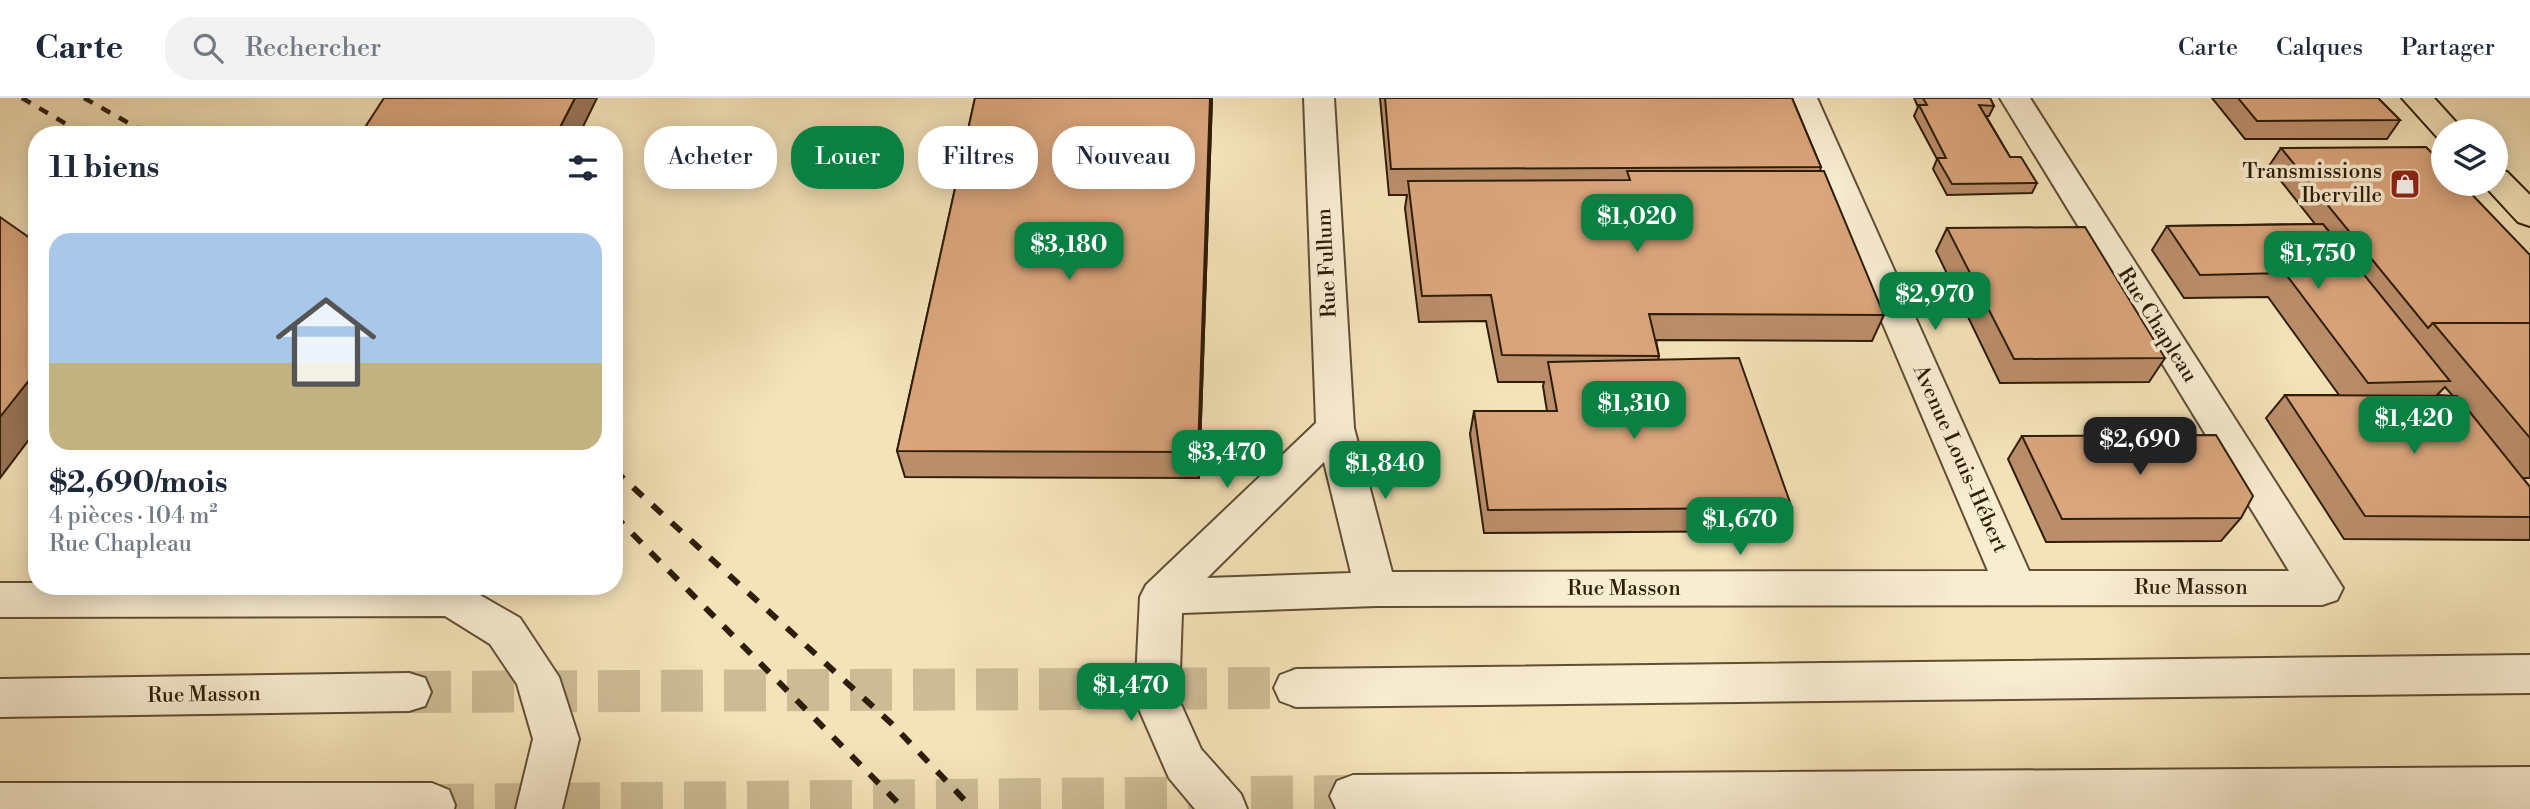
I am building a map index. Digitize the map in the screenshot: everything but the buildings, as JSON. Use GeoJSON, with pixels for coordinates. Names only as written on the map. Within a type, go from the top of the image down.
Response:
{"type":"FeatureCollection","features":[{"type":"Feature","properties":{"kind":"main road"},"geometry":{"type":"LineString","coordinates":[[2417,98],[2437,119]]}},
{"type":"Feature","properties":{"kind":"main road"},"geometry":{"type":"LineString","coordinates":[[2508,192],[2530,215]]}},
{"type":"Feature","properties":{"kind":"street","name":"Rue Fullum"},"geometry":{"type":"LineString","coordinates":[[1319,98],[1335,428],[1376,589]]}},
{"type":"Feature","properties":{"kind":"street","name":"Avenue Louis-Hébert"},"geometry":{"type":"LineString","coordinates":[[1802,98],[2016,589]]}},
{"type":"Feature","properties":{"kind":"street","name":"Rue Chapleau"},"geometry":{"type":"LineString","coordinates":[[2015,98],[2322,588]]}},
{"type":"Feature","properties":{"kind":"street"},"geometry":{"type":"LineString","coordinates":[[1224,809],[1185,763],[1157,700],[1161,597],[1335,428]]}},
{"type":"Feature","properties":{"kind":"street","name":"Rue Masson"},"geometry":{"type":"LineString","coordinates":[[1161,597],[1376,589],[2322,588]]}},
{"type":"Feature","properties":{"kind":"street"},"geometry":{"type":"LineString","coordinates":[[0,600],[451,600],[505,631],[537,677],[556,739],[539,809]]}},
{"type":"Feature","properties":{"kind":"street"},"geometry":{"type":"LineString","coordinates":[[1296,688],[2530,674]]}},
{"type":"Feature","properties":{"kind":"street","name":"Rue Masson"},"geometry":{"type":"LineString","coordinates":[[0,698],[409,692]]}},
{"type":"Feature","properties":{"kind":"street"},"geometry":{"type":"LineString","coordinates":[[1353,796],[2530,788]]}},
{"type":"Feature","properties":{"kind":"street"},"geometry":{"type":"LineString","coordinates":[[0,805],[432,805]]}},
{"type":"Feature","properties":{"kind":"tunnel"},"geometry":{"type":"LineString","coordinates":[[409,692],[1296,688]]}},
{"type":"Feature","properties":{"kind":"tunnel"},"geometry":{"type":"LineString","coordinates":[[432,805],[1353,796]]}},
{"type":"Feature","properties":{"kind":"railway"},"geometry":{"type":"LineString","coordinates":[[22,98],[70,126]]}},
{"type":"Feature","properties":{"kind":"railway"},"geometry":{"type":"LineString","coordinates":[[84,98],[134,126]]}},
{"type":"Feature","properties":{"kind":"railway"},"geometry":{"type":"LineString","coordinates":[[623,478],[892,724],[973,809]]}},
{"type":"Feature","properties":{"kind":"railway"},"geometry":{"type":"LineString","coordinates":[[623,524],[904,809]]}},
{"type":"Feature","properties":{"kind":"place","name":"Transmissions Iberville"},"geometry":{"type":"Point","coordinates":[2405,184]}}]}
